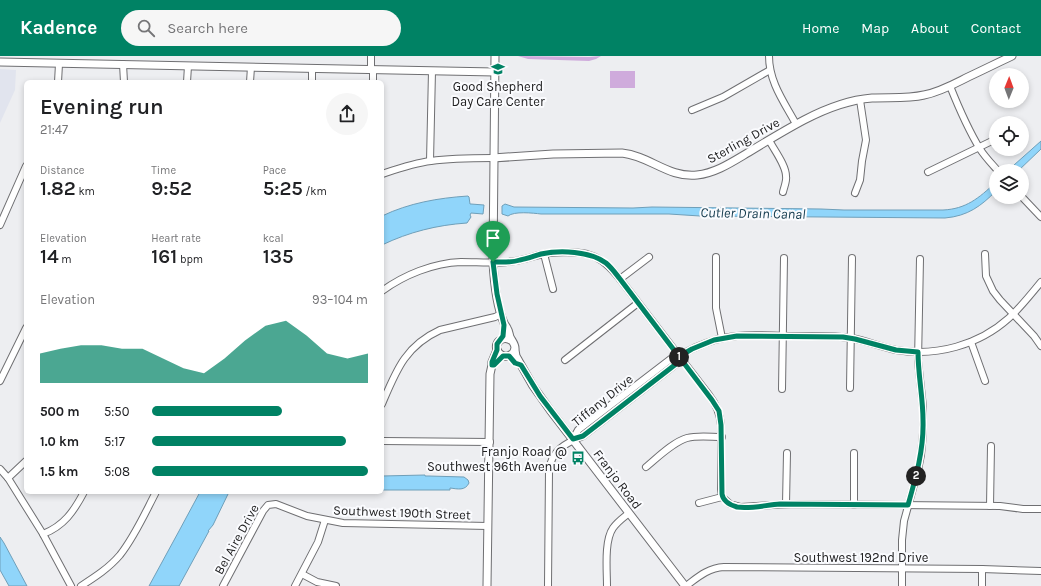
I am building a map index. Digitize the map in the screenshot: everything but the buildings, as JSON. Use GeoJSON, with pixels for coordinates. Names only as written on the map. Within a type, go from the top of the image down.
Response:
{"type":"FeatureCollection","features":[{"type":"Feature","properties":{"kind":"street"},"geometry":{"type":"LineString","coordinates":[[371,56],[373,80]]}},
{"type":"Feature","properties":{"kind":"street"},"geometry":{"type":"LineString","coordinates":[[488,586],[490,374],[493,359],[497,350],[497,344],[503,336],[504,325],[495,282],[492,245],[495,56]]}},
{"type":"Feature","properties":{"kind":"street"},"geometry":{"type":"LineString","coordinates":[[769,56],[770,70],[775,87],[796,124]]}},
{"type":"Feature","properties":{"kind":"street","name":"Sterling Drive"},"geometry":{"type":"LineString","coordinates":[[384,173],[430,161],[552,154],[622,153],[642,158],[675,173],[695,176],[718,170],[796,124],[831,107],[860,100],[915,97],[938,91],[1012,56]]}},
{"type":"Feature","properties":{"kind":"street"},"geometry":{"type":"LineString","coordinates":[[0,62],[495,72]]}},
{"type":"Feature","properties":{"kind":"street"},"geometry":{"type":"LineString","coordinates":[[58,80],[59,64]]}},
{"type":"Feature","properties":{"kind":"street"},"geometry":{"type":"LineString","coordinates":[[123,64],[124,80]]}},
{"type":"Feature","properties":{"kind":"street"},"geometry":{"type":"LineString","coordinates":[[187,80],[188,66]]}},
{"type":"Feature","properties":{"kind":"street"},"geometry":{"type":"LineString","coordinates":[[250,80],[251,67]]}},
{"type":"Feature","properties":{"kind":"street"},"geometry":{"type":"LineString","coordinates":[[312,68],[312,80]]}},
{"type":"Feature","properties":{"kind":"street"},"geometry":{"type":"LineString","coordinates":[[692,110],[723,97],[770,70]]}},
{"type":"Feature","properties":{"kind":"street"},"geometry":{"type":"LineString","coordinates":[[430,161],[432,71]]}},
{"type":"Feature","properties":{"kind":"street"},"geometry":{"type":"LineString","coordinates":[[950,86],[979,148],[992,164]]}},
{"type":"Feature","properties":{"kind":"street"},"geometry":{"type":"LineString","coordinates":[[855,193],[860,180],[866,140],[860,100]]}},
{"type":"Feature","properties":{"kind":"street"},"geometry":{"type":"LineString","coordinates":[[769,140],[781,160],[786,172],[787,177],[783,192]]}},
{"type":"Feature","properties":{"kind":"street"},"geometry":{"type":"LineString","coordinates":[[928,172],[989,143]]}},
{"type":"Feature","properties":{"kind":"street"},"geometry":{"type":"LineString","coordinates":[[0,225],[24,171]]}},
{"type":"Feature","properties":{"kind":"street"},"geometry":{"type":"LineString","coordinates":[[1028,204],[1041,218]]}},
{"type":"Feature","properties":{"kind":"street"},"geometry":{"type":"LineString","coordinates":[[384,290],[406,277],[441,265],[462,262],[515,261],[544,254],[573,253],[594,256],[607,264],[620,279],[680,356],[717,408],[721,420],[722,437],[722,497],[730,504],[737,507],[786,504],[990,506],[1041,509]]}},
{"type":"Feature","properties":{"kind":"street"},"geometry":{"type":"LineString","coordinates":[[544,254],[553,288]]}},
{"type":"Feature","properties":{"kind":"street"},"geometry":{"type":"LineString","coordinates":[[985,254],[986,276],[990,286],[996,295],[1034,336],[1041,346]]}},
{"type":"Feature","properties":{"kind":"street"},"geometry":{"type":"LineString","coordinates":[[716,257],[716,308],[722,338]]}},
{"type":"Feature","properties":{"kind":"street"},"geometry":{"type":"LineString","coordinates":[[620,279],[649,258]]}},
{"type":"Feature","properties":{"kind":"street"},"geometry":{"type":"LineString","coordinates":[[782,389],[784,258]]}},
{"type":"Feature","properties":{"kind":"street"},"geometry":{"type":"LineString","coordinates":[[850,388],[852,258]]}},
{"type":"Feature","properties":{"kind":"street"},"geometry":{"type":"LineString","coordinates":[[902,586],[903,527],[918,470],[923,433],[923,407],[918,352],[920,259]]}},
{"type":"Feature","properties":{"kind":"street","name":"Tiffany Drive"},"geometry":{"type":"LineString","coordinates":[[548,586],[550,466],[554,456],[573,439],[583,436],[676,364],[680,356],[698,346],[722,338],[745,336],[835,336],[851,338],[896,350],[918,352],[944,350],[961,346],[991,332],[1021,306],[1041,282]]}},
{"type":"Feature","properties":{"kind":"street"},"geometry":{"type":"LineString","coordinates":[[565,360],[638,303]]}},
{"type":"Feature","properties":{"kind":"street"},"geometry":{"type":"LineString","coordinates":[[384,400],[400,364],[409,352],[420,343],[440,330],[495,317],[501,314]]}},
{"type":"Feature","properties":{"kind":"street"},"geometry":{"type":"LineString","coordinates":[[492,365],[514,353],[515,350],[507,328],[504,325]]}},
{"type":"Feature","properties":{"kind":"street"},"geometry":{"type":"LineString","coordinates":[[0,381],[24,332]]}},
{"type":"Feature","properties":{"kind":"street"},"geometry":{"type":"LineString","coordinates":[[501,340],[507,338],[512,341]]}},
{"type":"Feature","properties":{"kind":"street"},"geometry":{"type":"LineString","coordinates":[[971,342],[985,381]]}},
{"type":"Feature","properties":{"kind":"street"},"geometry":{"type":"LineString","coordinates":[[497,350],[506,356]]}},
{"type":"Feature","properties":{"kind":"street","name":"Franjo Road"},"geometry":{"type":"LineString","coordinates":[[515,350],[516,356],[540,396],[685,586]]}},
{"type":"Feature","properties":{"kind":"street","name":"Franjo Road"},"geometry":{"type":"LineString","coordinates":[[506,356],[515,363],[521,365]]}},
{"type":"Feature","properties":{"kind":"street"},"geometry":{"type":"LineString","coordinates":[[646,467],[673,446],[685,439],[695,437],[722,437]]}},
{"type":"Feature","properties":{"kind":"street"},"geometry":{"type":"LineString","coordinates":[[384,441],[490,442]]}},
{"type":"Feature","properties":{"kind":"street"},"geometry":{"type":"LineString","coordinates":[[990,506],[991,446]]}},
{"type":"Feature","properties":{"kind":"street"},"geometry":{"type":"LineString","coordinates":[[854,452],[854,505]]}},
{"type":"Feature","properties":{"kind":"street"},"geometry":{"type":"LineString","coordinates":[[786,504],[787,453]]}},
{"type":"Feature","properties":{"kind":"street"},"geometry":{"type":"LineString","coordinates":[[8,478],[24,463]]}},
{"type":"Feature","properties":{"kind":"street"},"geometry":{"type":"LineString","coordinates":[[0,469],[8,478],[43,534],[71,586]]}},
{"type":"Feature","properties":{"kind":"street"},"geometry":{"type":"LineString","coordinates":[[43,534],[58,526],[71,514],[76,508],[83,494]]}},
{"type":"Feature","properties":{"kind":"street"},"geometry":{"type":"LineString","coordinates":[[81,586],[100,573],[120,554],[136,530],[155,494]]}},
{"type":"Feature","properties":{"kind":"street"},"geometry":{"type":"LineString","coordinates":[[699,503],[722,497]]}},
{"type":"Feature","properties":{"kind":"street","name":"Southwest 190th Street"},"geometry":{"type":"LineString","coordinates":[[270,505],[278,504],[301,514],[351,524],[488,526]]}},
{"type":"Feature","properties":{"kind":"street","name":"Bel Aire Drive"},"geometry":{"type":"LineString","coordinates":[[223,586],[263,511],[270,505]]}},
{"type":"Feature","properties":{"kind":"street"},"geometry":{"type":"LineString","coordinates":[[607,586],[608,538],[614,525],[629,513]]}},
{"type":"Feature","properties":{"kind":"street"},"geometry":{"type":"LineString","coordinates":[[295,586],[319,540],[325,520]]}},
{"type":"Feature","properties":{"kind":"street","name":"Southwest 192nd Drive"},"geometry":{"type":"LineString","coordinates":[[685,586],[714,568],[724,567],[982,569],[1041,571]]}},
{"type":"Feature","properties":{"kind":"street"},"geometry":{"type":"LineString","coordinates":[[982,569],[982,586]]}},
{"type":"Feature","properties":{"kind":"street"},"geometry":{"type":"LineString","coordinates":[[302,574],[317,582],[336,586]]}},
{"type":"Feature","properties":{"kind":"shaded area"},"geometry":{"type":"Polygon","coordinates":[[[518,56],[601,56],[589,61],[528,59],[518,56]]]}},
{"type":"Feature","properties":{"kind":"shaded area"},"geometry":{"type":"Polygon","coordinates":[[[0,69],[16,70],[15,90],[0,123],[0,69]]]}},
{"type":"Feature","properties":{"kind":"shaded area"},"geometry":{"type":"Polygon","coordinates":[[[610,71],[635,71],[635,88],[610,88],[610,71]]]}},
{"type":"Feature","properties":{"kind":"water"},"geometry":{"type":"Polygon","coordinates":[[[1041,141],[1041,149],[1025,164],[1015,164],[1024,156],[1029,156],[1029,152],[1041,141]]]}},
{"type":"Feature","properties":{"kind":"water","name":"Cutler Drain Canal"},"geometry":{"type":"Polygon","coordinates":[[[989,188],[989,197],[979,206],[967,213],[945,218],[524,213],[515,213],[508,216],[502,214],[502,206],[505,204],[514,207],[943,210],[965,205],[972,202],[989,188]]]}},
{"type":"Feature","properties":{"kind":"water"},"geometry":{"type":"Polygon","coordinates":[[[468,196],[470,204],[484,205],[483,214],[471,213],[471,217],[467,223],[445,225],[423,230],[402,236],[384,244],[384,215],[392,211],[424,202],[468,196]]]}},
{"type":"Feature","properties":{"kind":"water"},"geometry":{"type":"Polygon","coordinates":[[[425,475],[464,477],[469,483],[463,488],[450,488],[450,490],[384,490],[384,476],[425,475]]]}},
{"type":"Feature","properties":{"kind":"water"},"geometry":{"type":"Polygon","coordinates":[[[199,494],[228,494],[213,525],[208,531],[179,586],[149,586],[199,494]]]}},
{"type":"Feature","properties":{"kind":"water"},"geometry":{"type":"Polygon","coordinates":[[[0,537],[27,586],[9,586],[0,570],[0,537]]]}},
{"type":"Feature","properties":{"kind":"place","name":"Good Shepherd Day Care Center"},"geometry":{"type":"Point","coordinates":[498,69]}},
{"type":"Feature","properties":{"kind":"place","name":"Franjo Road @ Southwest 96th Avenue"},"geometry":{"type":"Point","coordinates":[578,458]}},
{"type":"Feature","properties":{"kind":"route"},"geometry":{"type":"LineString","coordinates":[[493,262],[499,307],[504,325],[503,336],[497,344],[497,350],[492,365],[494,365],[503,356],[509,356],[515,363],[521,365],[540,396],[573,439],[583,436],[667,371],[676,364],[680,356],[698,346],[714,340],[737,336],[835,336],[851,338],[896,350],[918,352],[923,407],[923,433],[918,470],[908,505],[780,504],[746,507],[733,506],[722,497],[721,425],[719,411],[680,356],[610,267],[594,256],[573,253],[554,253],[509,262],[493,262]]}}]}
